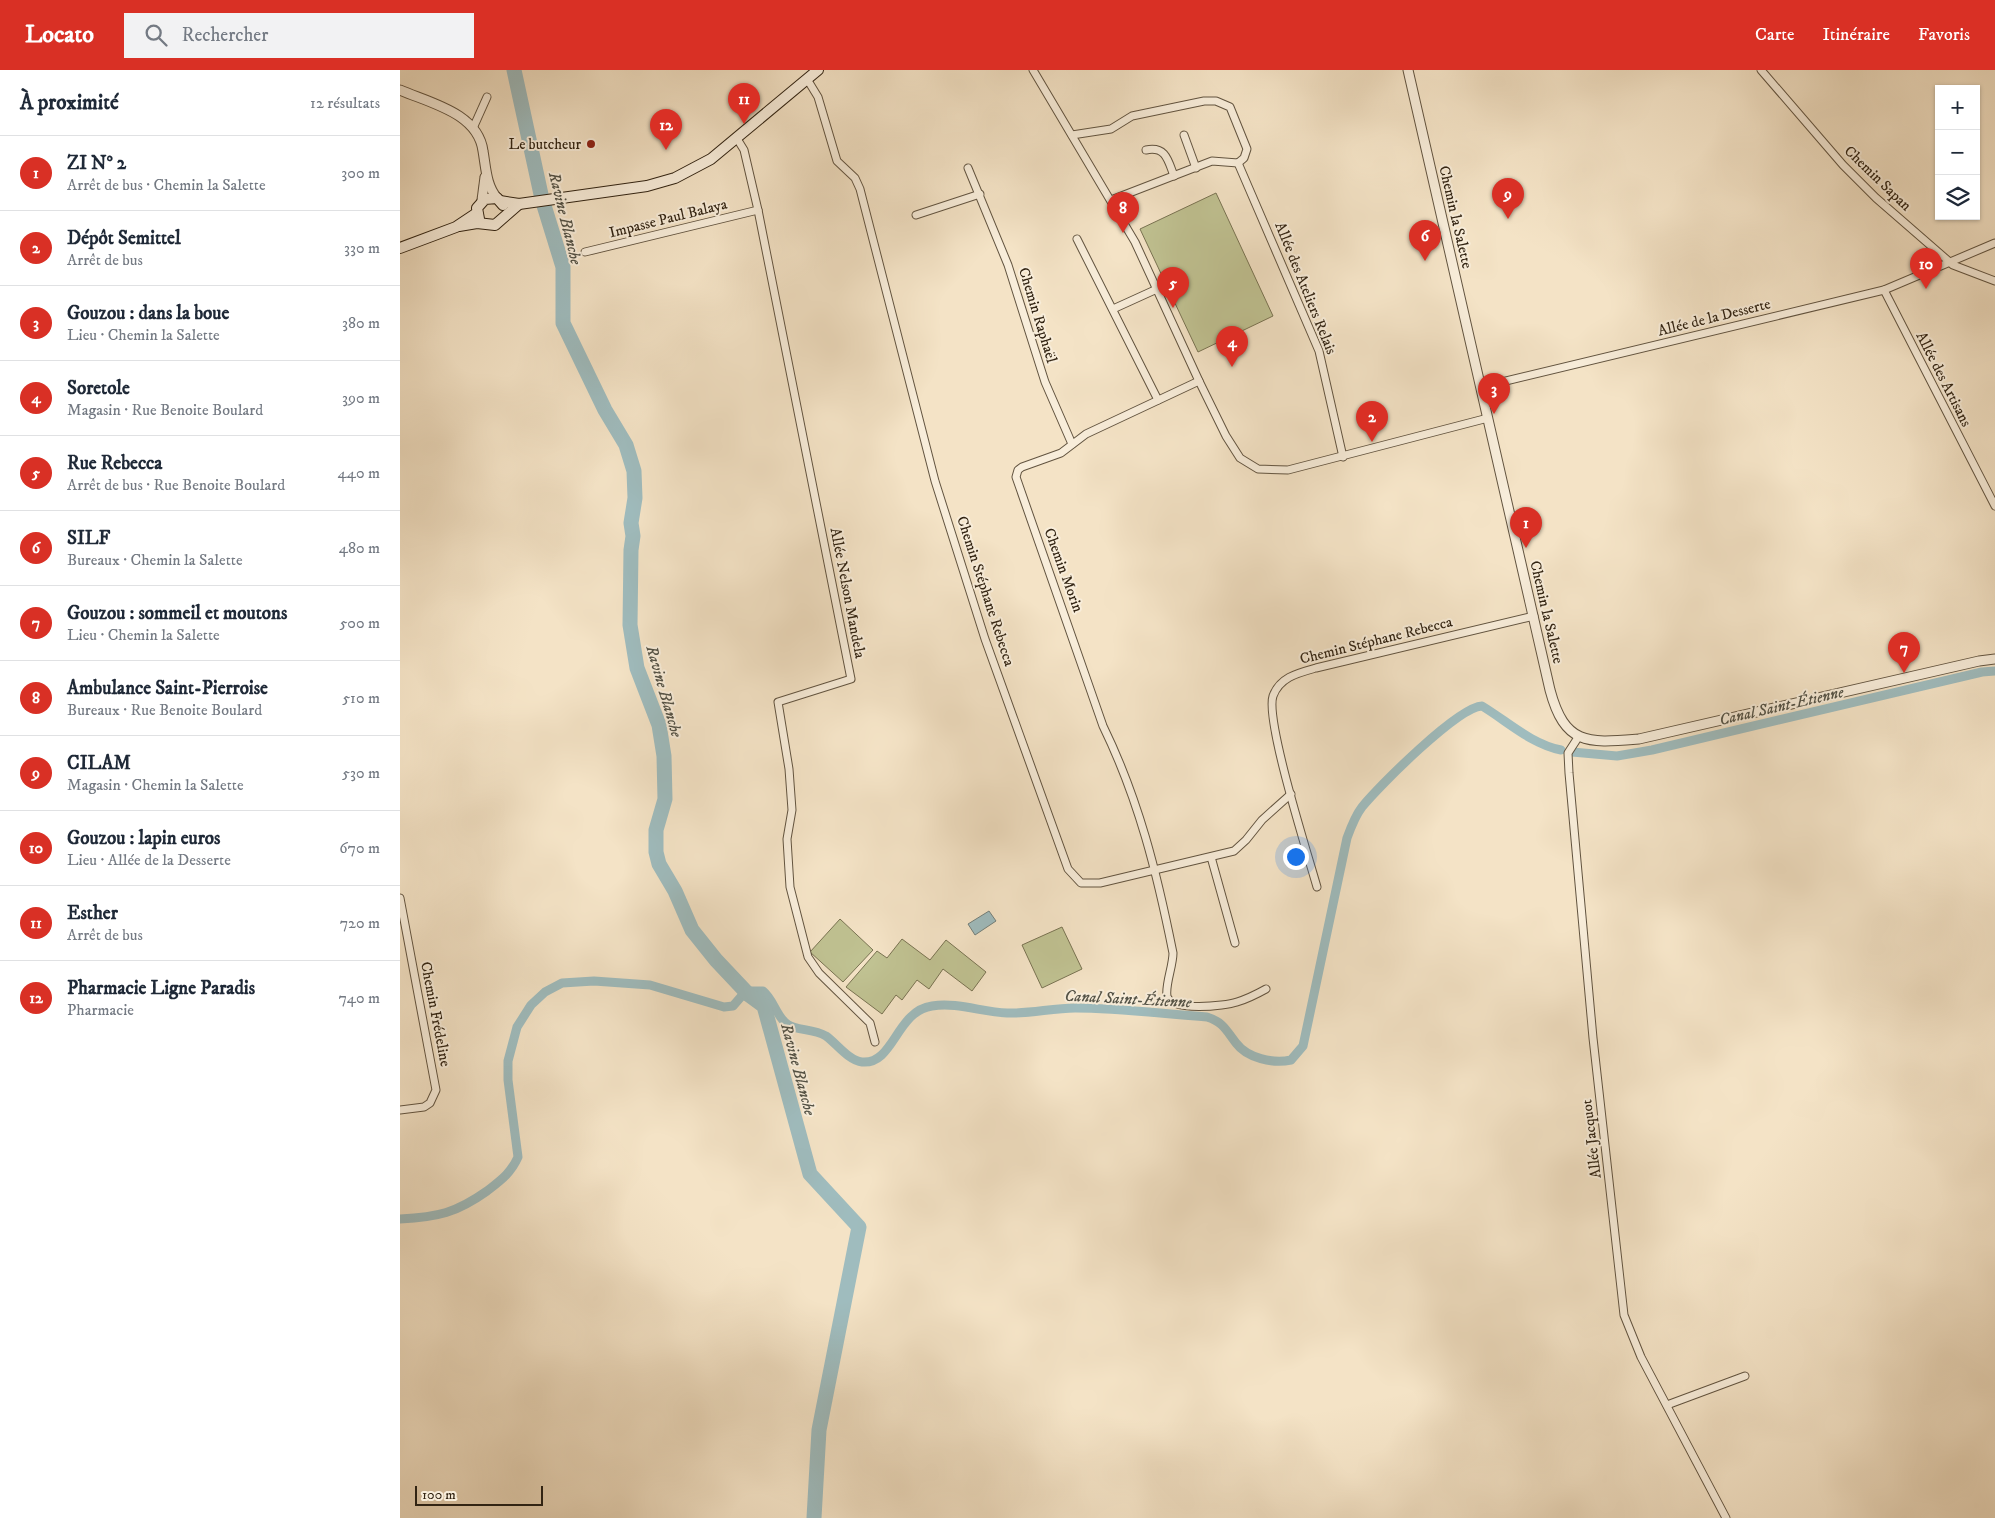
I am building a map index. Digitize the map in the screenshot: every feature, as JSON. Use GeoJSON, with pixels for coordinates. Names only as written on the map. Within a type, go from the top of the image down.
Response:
{"type":"FeatureCollection","features":[{"type":"Feature","properties":{"kind":"main road"},"geometry":{"type":"LineString","coordinates":[[485,224],[480,220],[477,212],[478,204],[489,197],[519,204],[647,186],[675,178],[710,159],[818,70]]}},
{"type":"Feature","properties":{"kind":"main road"},"geometry":{"type":"LineString","coordinates":[[499,200],[505,208],[504,216]]}},
{"type":"Feature","properties":{"kind":"main road"},"geometry":{"type":"LineString","coordinates":[[400,248],[456,227],[485,224],[495,225],[519,204]]}},
{"type":"Feature","properties":{"kind":"main road"},"geometry":{"type":"LineString","coordinates":[[456,227],[477,212]]}},
{"type":"Feature","properties":{"kind":"street"},"geometry":{"type":"LineString","coordinates":[[1033,70],[1135,242],[1199,381],[1226,436],[1240,458],[1258,470],[1291,470],[1488,418]]}},
{"type":"Feature","properties":{"kind":"street","name":"Chemin la Salette"},"geometry":{"type":"LineString","coordinates":[[1408,70],[1555,709],[1562,724],[1579,736],[1596,741],[1639,739],[1978,661],[1995,660]]}},
{"type":"Feature","properties":{"kind":"street","name":"Chemin Sapan"},"geometry":{"type":"LineString","coordinates":[[1761,70],[1843,165],[1876,198],[1949,261],[1958,267],[1995,281]]}},
{"type":"Feature","properties":{"kind":"street","name":"Chemin Stéphane Rebecca"},"geometry":{"type":"LineString","coordinates":[[807,79],[818,97],[838,161],[855,178],[860,189],[935,481],[986,640],[1068,869],[1080,882],[1090,884],[1139,876],[1237,849],[1262,820],[1291,794]]}},
{"type":"Feature","properties":{"kind":"street"},"geometry":{"type":"LineString","coordinates":[[400,90],[446,110],[474,126],[482,145],[490,187],[499,200]]}},
{"type":"Feature","properties":{"kind":"street"},"geometry":{"type":"LineString","coordinates":[[474,126],[487,97]]}},
{"type":"Feature","properties":{"kind":"street"},"geometry":{"type":"LineString","coordinates":[[1072,134],[1111,129],[1132,116],[1204,101],[1216,101],[1230,107],[1247,149],[1244,158],[1238,163],[1212,161],[1111,200]]}},
{"type":"Feature","properties":{"kind":"street"},"geometry":{"type":"LineString","coordinates":[[1184,135],[1196,168]]}},
{"type":"Feature","properties":{"kind":"street","name":"Allée Nelson Mandela"},"geometry":{"type":"LineString","coordinates":[[736,137],[744,150],[758,210],[851,679],[778,702],[789,769],[792,810],[787,839],[790,887],[808,957],[819,973],[870,1023],[875,1042]]}},
{"type":"Feature","properties":{"kind":"street"},"geometry":{"type":"LineString","coordinates":[[1146,150],[1155,148],[1167,155],[1174,176]]}},
{"type":"Feature","properties":{"kind":"street","name":"Allée des Ateliers Relais"},"geometry":{"type":"LineString","coordinates":[[1238,163],[1319,351],[1343,457]]}},
{"type":"Feature","properties":{"kind":"street","name":"Chemin Raphaël"},"geometry":{"type":"LineString","coordinates":[[968,168],[1008,265],[1045,382],[1072,444]]}},
{"type":"Feature","properties":{"kind":"street"},"geometry":{"type":"LineString","coordinates":[[482,200],[486,171]]}},
{"type":"Feature","properties":{"kind":"street"},"geometry":{"type":"LineString","coordinates":[[916,215],[980,194]]}},
{"type":"Feature","properties":{"kind":"street","name":"Impasse Paul Balaya"},"geometry":{"type":"LineString","coordinates":[[585,252],[758,210]]}},
{"type":"Feature","properties":{"kind":"street"},"geometry":{"type":"LineString","coordinates":[[1078,239],[1158,400]]}},
{"type":"Feature","properties":{"kind":"street","name":"Allée de la Desserte"},"geometry":{"type":"LineString","coordinates":[[1481,387],[1884,290],[1995,243]]}},
{"type":"Feature","properties":{"kind":"street"},"geometry":{"type":"LineString","coordinates":[[1113,309],[1157,289]]}},
{"type":"Feature","properties":{"kind":"street","name":"Allée des Artisans"},"geometry":{"type":"LineString","coordinates":[[1884,290],[1995,506]]}},
{"type":"Feature","properties":{"kind":"street","name":"Chemin Morin"},"geometry":{"type":"LineString","coordinates":[[1156,870],[1135,799],[1103,726],[1016,477],[1018,470],[1022,467],[1061,454],[1086,434],[1199,381]]}},
{"type":"Feature","properties":{"kind":"street","name":"Chemin Stéphane Rebecca"},"geometry":{"type":"LineString","coordinates":[[1317,887],[1291,794],[1273,718],[1272,702],[1278,687],[1291,675],[1534,616]]}},
{"type":"Feature","properties":{"kind":"street","name":"Allée Jacquot"},"geometry":{"type":"LineString","coordinates":[[1579,736],[1568,753],[1569,773],[1593,1038],[1624,1314],[1641,1357],[1726,1518]]}},
{"type":"Feature","properties":{"kind":"street"},"geometry":{"type":"LineString","coordinates":[[1211,857],[1235,943]]}},
{"type":"Feature","properties":{"kind":"street"},"geometry":{"type":"LineString","coordinates":[[1156,870],[1173,953],[1173,967],[1167,988],[1167,995],[1172,1003],[1182,1006],[1220,1006],[1239,1002],[1266,989]]}},
{"type":"Feature","properties":{"kind":"street","name":"Chemin Frédeline"},"geometry":{"type":"LineString","coordinates":[[400,898],[436,1090],[430,1103],[424,1107],[400,1110]]}},
{"type":"Feature","properties":{"kind":"street"},"geometry":{"type":"LineString","coordinates":[[1667,1405],[1745,1376]]}},
{"type":"Feature","properties":{"kind":"green space"},"geometry":{"type":"Polygon","coordinates":[[[1216,193],[1273,316],[1198,352],[1140,229],[1216,193]]]}},
{"type":"Feature","properties":{"kind":"green space"},"geometry":{"type":"Polygon","coordinates":[[[840,919],[873,950],[843,982],[810,952],[840,919]]]}},
{"type":"Feature","properties":{"kind":"green space"},"geometry":{"type":"Polygon","coordinates":[[[1062,927],[1082,969],[1042,988],[1022,945],[1062,927]]]}},
{"type":"Feature","properties":{"kind":"green space"},"geometry":{"type":"Polygon","coordinates":[[[902,939],[930,960],[946,940],[986,972],[972,991],[943,969],[929,989],[917,980],[902,1000],[896,995],[882,1014],[846,987],[877,951],[887,958],[902,939]]]}},
{"type":"Feature","properties":{"kind":"water"},"geometry":{"type":"Polygon","coordinates":[[[989,911],[996,921],[975,935],[968,924],[989,911]]]}},
{"type":"Feature","properties":{"kind":"waterway","name":"Ravine Blanche"},"geometry":{"type":"LineString","coordinates":[[514,70],[542,199],[563,267],[563,323],[605,410],[626,445],[634,471],[635,498],[631,523],[633,536],[631,550],[630,625],[637,668],[659,725],[664,756],[665,799],[656,830],[656,852],[659,864],[675,891],[692,930],[716,960],[749,995],[764,1006],[810,1174],[859,1227],[819,1430],[814,1518]]}},
{"type":"Feature","properties":{"kind":"waterway","name":"Canal Saint-Étienne"},"geometry":{"type":"LineString","coordinates":[[1572,752],[1617,756],[1652,750],[1982,672],[1995,671]]}},
{"type":"Feature","properties":{"kind":"waterway","name":"Canal Saint-Étienne"},"geometry":{"type":"LineString","coordinates":[[400,1219],[425,1217],[456,1209],[487,1191],[512,1168],[518,1157],[508,1080],[508,1061],[517,1027],[531,1005],[545,992],[562,983],[594,981],[650,985],[724,1007],[733,1006],[746,991],[763,991],[780,1017],[787,1024],[795,1028],[821,1033],[852,1058],[862,1062],[873,1061],[881,1055],[889,1047],[910,1017],[920,1010],[941,1005],[1007,1013],[1091,1008],[1207,1017],[1221,1024],[1236,1043],[1247,1053],[1261,1059],[1291,1060],[1303,1046],[1347,838],[1355,818],[1362,807],[1401,766],[1438,733],[1456,719],[1482,706],[1529,737],[1561,750]]}},
{"type":"Feature","properties":{"kind":"place","name":"Esther"},"geometry":{"type":"Point","coordinates":[744,124]}},
{"type":"Feature","properties":{"kind":"place","name":"Le butcheur"},"geometry":{"type":"Point","coordinates":[591,144]}},
{"type":"Feature","properties":{"kind":"place","name":"Pharmacie Ligne Paradis"},"geometry":{"type":"Point","coordinates":[666,150]}},
{"type":"Feature","properties":{"kind":"place","name":"CILAM"},"geometry":{"type":"Point","coordinates":[1508,219]}},
{"type":"Feature","properties":{"kind":"place","name":"Ambulance Saint-Pierroise"},"geometry":{"type":"Point","coordinates":[1123,233]}},
{"type":"Feature","properties":{"kind":"place","name":"SILF"},"geometry":{"type":"Point","coordinates":[1425,261]}},
{"type":"Feature","properties":{"kind":"place","name":"Gouzou : lapin euros"},"geometry":{"type":"Point","coordinates":[1926,289]}},
{"type":"Feature","properties":{"kind":"place","name":"Rue Rebecca"},"geometry":{"type":"Point","coordinates":[1173,308]}},
{"type":"Feature","properties":{"kind":"place","name":"Soretole"},"geometry":{"type":"Point","coordinates":[1232,367]}},
{"type":"Feature","properties":{"kind":"place","name":"Gouzou : dans la boue"},"geometry":{"type":"Point","coordinates":[1494,414]}},
{"type":"Feature","properties":{"kind":"place","name":"Dépôt Semittel"},"geometry":{"type":"Point","coordinates":[1372,442]}},
{"type":"Feature","properties":{"kind":"place","name":"ZI N° 2"},"geometry":{"type":"Point","coordinates":[1526,548]}},
{"type":"Feature","properties":{"kind":"place","name":"Gouzou : sommeil et moutons"},"geometry":{"type":"Point","coordinates":[1904,673]}}]}
